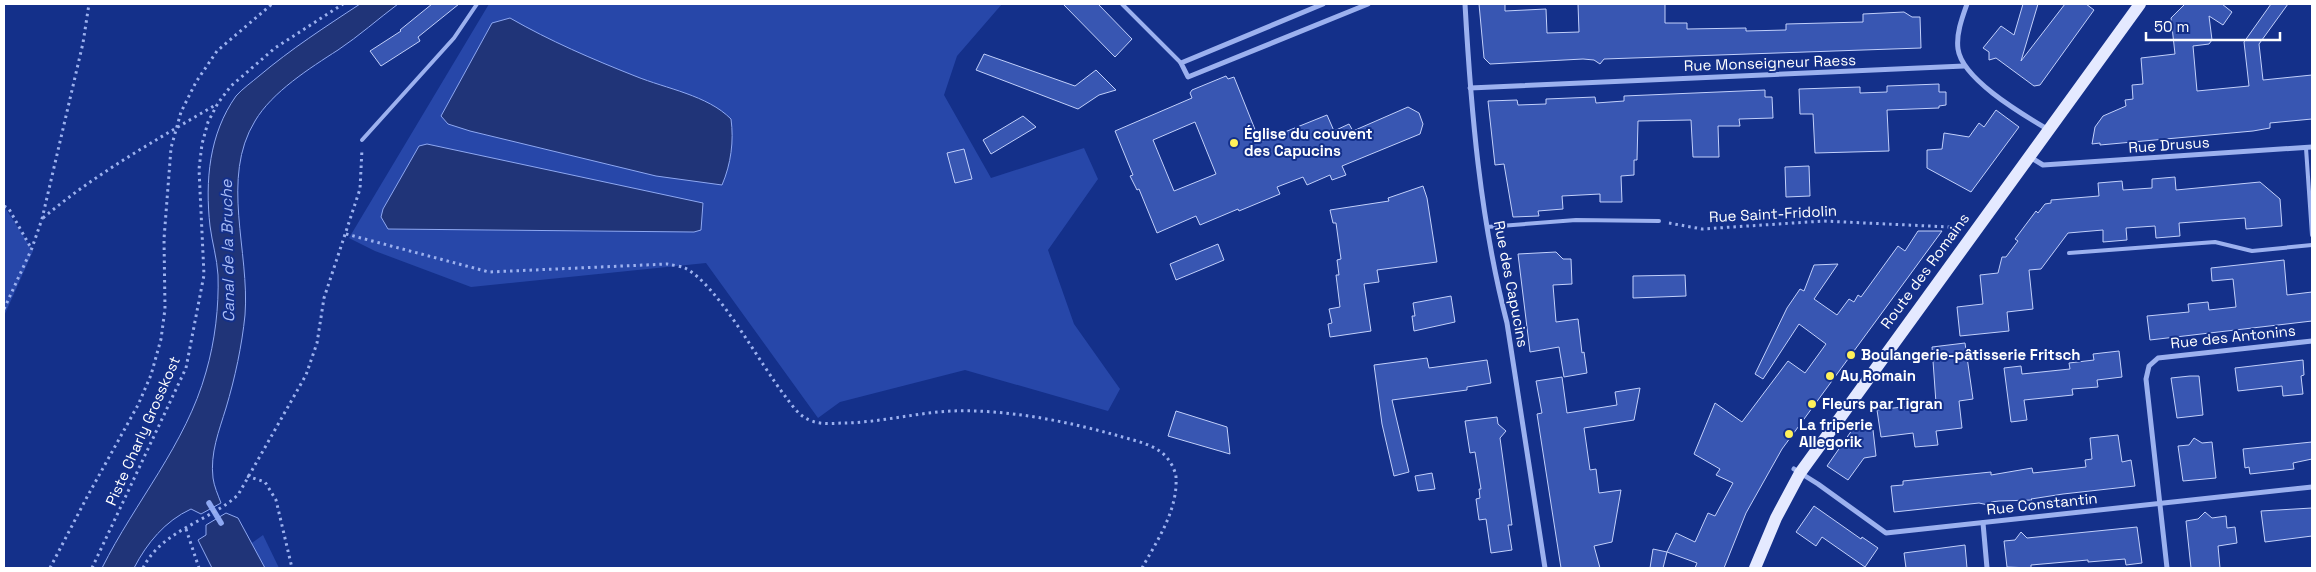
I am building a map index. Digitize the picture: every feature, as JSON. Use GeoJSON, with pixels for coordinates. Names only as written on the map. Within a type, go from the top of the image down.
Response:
{"type":"FeatureCollection","features":[{"type":"Feature","properties":{"kind":"main road","name":"Route des Romains"},"geometry":{"type":"LineString","coordinates":[[1755,568],[1797,471],[2030,157],[2140,4]]}},
{"type":"Feature","properties":{"kind":"street"},"geometry":{"type":"LineString","coordinates":[[1324,4],[1181,63],[1188,77],[1368,4]]}},
{"type":"Feature","properties":{"kind":"street","name":"Rue des Capucins"},"geometry":{"type":"LineString","coordinates":[[1465,4],[1470,88],[1487,227],[1498,292],[1507,323],[1545,568]]}},
{"type":"Feature","properties":{"kind":"street"},"geometry":{"type":"LineString","coordinates":[[1967,4],[1958,34],[1958,48],[1964,66],[1978,81],[2049,130]]}},
{"type":"Feature","properties":{"kind":"street","name":"Rue Monseigneur Raess"},"geometry":{"type":"LineString","coordinates":[[1470,88],[1964,66]]}},
{"type":"Feature","properties":{"kind":"street","name":"Rue Drusus"},"geometry":{"type":"LineString","coordinates":[[2030,157],[2043,165],[2312,147]]}},
{"type":"Feature","properties":{"kind":"street","name":"Rue des Antonins"},"geometry":{"type":"LineString","coordinates":[[2167,568],[2146,379],[2149,366],[2158,358],[2312,341]]}},
{"type":"Feature","properties":{"kind":"street","name":"Rue Constantin"},"geometry":{"type":"LineString","coordinates":[[1797,471],[1886,533],[2312,487]]}},
{"type":"Feature","properties":{"kind":"street"},"geometry":{"type":"LineString","coordinates":[[1983,523],[1987,568]]}},
{"type":"Feature","properties":{"kind":"lane"},"geometry":{"type":"LineString","coordinates":[[362,140],[454,38],[478,4]]}},
{"type":"Feature","properties":{"kind":"lane"},"geometry":{"type":"LineString","coordinates":[[1122,4],[1181,63]]}},
{"type":"Feature","properties":{"kind":"lane"},"geometry":{"type":"LineString","coordinates":[[2306,148],[2312,235]]}},
{"type":"Feature","properties":{"kind":"lane"},"geometry":{"type":"LineString","coordinates":[[1487,227],[1576,220],[1658,221]]}},
{"type":"Feature","properties":{"kind":"lane"},"geometry":{"type":"LineString","coordinates":[[2069,253],[2215,242],[2252,251],[2312,245]]}},
{"type":"Feature","properties":{"kind":"path"},"geometry":{"type":"LineString","coordinates":[[4,310],[32,248],[42,219],[83,43],[89,4]]}},
{"type":"Feature","properties":{"kind":"path"},"geometry":{"type":"LineString","coordinates":[[50,568],[138,405],[151,375],[161,340],[165,309],[164,239],[171,148],[180,112],[217,51],[272,4]]}},
{"type":"Feature","properties":{"kind":"path","name":"Piste Charly Grosskost"},"geometry":{"type":"LineString","coordinates":[[92,568],[186,368],[204,275],[199,169],[202,144],[208,122],[218,103],[231,86],[275,48],[343,4]]}},
{"type":"Feature","properties":{"kind":"path"},"geometry":{"type":"LineString","coordinates":[[42,219],[58,205],[128,158],[218,103]]}},
{"type":"Feature","properties":{"kind":"path"},"geometry":{"type":"LineString","coordinates":[[143,568],[170,536],[202,520],[225,506],[238,495],[306,376],[317,342],[324,298],[360,189],[362,140]]}},
{"type":"Feature","properties":{"kind":"path"},"geometry":{"type":"LineString","coordinates":[[4,206],[9,210],[32,248]]}},
{"type":"Feature","properties":{"kind":"path","name":"Rue Saint-Fridolin"},"geometry":{"type":"LineString","coordinates":[[1658,221],[1702,229],[1824,221],[1949,227],[1962,238],[1968,239]]}},
{"type":"Feature","properties":{"kind":"path"},"geometry":{"type":"LineString","coordinates":[[346,234],[489,272],[667,264],[684,268],[714,295],[798,413],[811,421],[830,424],[865,422],[949,412],[976,411],[1056,422],[1140,442],[1161,452],[1170,462],[1176,476],[1174,503],[1160,536],[1142,568]]}},
{"type":"Feature","properties":{"kind":"path"},"geometry":{"type":"LineString","coordinates":[[248,476],[265,482],[276,500],[292,568]]}},
{"type":"Feature","properties":{"kind":"path"},"geometry":{"type":"LineString","coordinates":[[186,529],[199,568]]}},
{"type":"Feature","properties":{"kind":"shaded area"},"geometry":{"type":"Polygon","coordinates":[[[489,4],[1002,4],[957,56],[944,95],[991,178],[1084,148],[1098,179],[1048,250],[1074,324],[1120,389],[1108,411],[965,370],[840,402],[818,418],[706,263],[471,287],[375,251],[349,238],[489,4]]]}},
{"type":"Feature","properties":{"kind":"shaded area"},"geometry":{"type":"Polygon","coordinates":[[[4,206],[33,251],[4,316],[4,206]]]}},
{"type":"Feature","properties":{"kind":"shaded area"},"geometry":{"type":"Polygon","coordinates":[[[263,535],[279,568],[217,568],[263,535]]]}},
{"type":"Feature","properties":{"kind":"water","name":"Canal de la Bruche"},"geometry":{"type":"Polygon","coordinates":[[[360,4],[398,4],[353,39],[304,73],[271,100],[255,121],[245,143],[239,166],[238,191],[244,266],[245,315],[235,373],[216,442],[213,460],[214,481],[221,503],[201,514],[191,509],[173,520],[151,542],[134,568],[102,568],[186,424],[206,372],[216,324],[218,287],[208,192],[211,158],[220,126],[236,96],[244,88],[296,47],[360,4]]]}},
{"type":"Feature","properties":{"kind":"water"},"geometry":{"type":"Polygon","coordinates":[[[510,18],[587,56],[635,76],[699,98],[721,111],[731,119],[732,136],[730,161],[722,185],[656,176],[448,124],[441,116],[492,23],[510,18]]]}},
{"type":"Feature","properties":{"kind":"water"},"geometry":{"type":"Polygon","coordinates":[[[427,144],[703,203],[701,230],[694,232],[388,229],[381,217],[383,209],[419,146],[427,144]]]}},
{"type":"Feature","properties":{"kind":"water"},"geometry":{"type":"Polygon","coordinates":[[[226,513],[238,518],[265,568],[212,568],[198,540],[206,535],[206,525],[226,513]]]}},
{"type":"Feature","properties":{"kind":"building"},"geometry":{"type":"Polygon","coordinates":[[[432,4],[459,4],[418,37],[420,41],[381,66],[370,51],[401,31],[432,4]]]}},
{"type":"Feature","properties":{"kind":"building"},"geometry":{"type":"Polygon","coordinates":[[[1063,4],[1098,4],[1132,39],[1115,57],[1063,4]]]}},
{"type":"Feature","properties":{"kind":"building"},"geometry":{"type":"Polygon","coordinates":[[[1479,4],[1505,4],[1505,11],[1546,9],[1547,33],[1579,32],[1578,4],[1665,4],[1665,23],[1687,23],[1687,29],[1746,28],[1746,31],[1786,30],[1786,24],[1863,22],[1863,14],[1904,12],[1912,17],[1920,17],[1921,48],[1604,59],[1600,64],[1594,60],[1583,59],[1490,64],[1484,58],[1479,4]]]}},
{"type":"Feature","properties":{"kind":"building"},"geometry":{"type":"Polygon","coordinates":[[[2023,4],[2038,4],[2021,61],[2065,4],[2086,4],[2094,10],[2040,85],[2034,86],[1996,58],[1989,60],[1989,52],[1983,48],[2001,26],[2014,35],[2023,4]]]}},
{"type":"Feature","properties":{"kind":"building"},"geometry":{"type":"Polygon","coordinates":[[[2185,4],[2222,4],[2232,12],[2223,25],[2209,16],[2212,40],[2209,44],[2193,46],[2197,91],[2249,86],[2244,42],[2271,4],[2288,4],[2259,44],[2263,80],[2312,75],[2312,119],[2270,123],[2270,128],[2253,131],[2100,145],[2100,143],[2092,144],[2095,127],[2103,116],[2126,106],[2125,100],[2133,99],[2132,85],[2143,84],[2141,58],[2175,54],[2171,18],[2185,4]]]}},
{"type":"Feature","properties":{"kind":"building"},"geometry":{"type":"Polygon","coordinates":[[[984,54],[1075,86],[1096,70],[1116,90],[1099,95],[1078,109],[976,70],[984,54]]]}},
{"type":"Feature","properties":{"kind":"building"},"geometry":{"type":"Polygon","coordinates":[[[1226,76],[1228,79],[1234,77],[1260,142],[1327,115],[1334,131],[1349,124],[1353,131],[1408,107],[1419,113],[1423,124],[1420,134],[1342,166],[1346,175],[1332,180],[1330,175],[1307,185],[1303,177],[1277,187],[1280,194],[1239,211],[1238,209],[1200,225],[1196,216],[1157,233],[1139,189],[1137,190],[1130,176],[1133,175],[1115,131],[1192,98],[1190,93],[1192,90],[1226,76]],[[1195,122],[1153,140],[1174,191],[1216,174],[1195,122]]]}},
{"type":"Feature","properties":{"kind":"building"},"geometry":{"type":"Polygon","coordinates":[[[1939,84],[1939,92],[1946,92],[1946,105],[1939,106],[1939,108],[1887,110],[1889,151],[1815,153],[1813,114],[1800,114],[1799,89],[1860,87],[1860,93],[1887,92],[1887,86],[1939,84]]]}},
{"type":"Feature","properties":{"kind":"building"},"geometry":{"type":"Polygon","coordinates":[[[1765,90],[1765,97],[1772,97],[1773,118],[1739,119],[1740,126],[1718,126],[1719,157],[1693,157],[1691,120],[1638,121],[1637,160],[1634,160],[1634,175],[1621,176],[1622,202],[1600,202],[1600,194],[1562,196],[1563,209],[1538,211],[1539,216],[1513,217],[1504,164],[1495,165],[1488,101],[1517,100],[1518,105],[1546,104],[1546,99],[1595,97],[1596,103],[1624,101],[1624,96],[1765,90]]]}},
{"type":"Feature","properties":{"kind":"building"},"geometry":{"type":"Polygon","coordinates":[[[1996,110],[2019,127],[1971,192],[1927,168],[1927,150],[1942,149],[1944,133],[1969,137],[1979,123],[1984,127],[1996,110]]]}},
{"type":"Feature","properties":{"kind":"building"},"geometry":{"type":"Polygon","coordinates":[[[1023,116],[1036,127],[991,154],[983,140],[1023,116]]]}},
{"type":"Feature","properties":{"kind":"building"},"geometry":{"type":"Polygon","coordinates":[[[964,149],[972,179],[955,183],[947,153],[964,149]]]}},
{"type":"Feature","properties":{"kind":"building"},"geometry":{"type":"Polygon","coordinates":[[[1809,166],[1810,196],[1786,197],[1785,167],[1809,166]]]}},
{"type":"Feature","properties":{"kind":"building"},"geometry":{"type":"Polygon","coordinates":[[[2175,177],[2176,190],[2260,182],[2280,199],[2282,226],[2246,229],[2245,218],[2179,223],[2180,236],[2156,238],[2155,226],[2126,228],[2127,240],[2103,242],[2103,230],[2068,233],[2041,269],[2029,270],[2033,309],[2007,312],[2009,331],[1960,336],[1957,307],[1983,304],[1980,275],[1998,273],[2002,257],[2006,257],[2018,241],[2015,239],[2036,211],[2038,213],[2045,204],[2051,203],[2051,200],[2099,196],[2098,183],[2122,181],[2123,190],[2152,188],[2152,179],[2175,177]]]}},
{"type":"Feature","properties":{"kind":"building"},"geometry":{"type":"Polygon","coordinates":[[[1423,186],[1427,198],[1437,262],[1377,270],[1379,282],[1364,284],[1371,331],[1330,337],[1328,324],[1332,323],[1329,309],[1340,307],[1336,275],[1339,275],[1337,260],[1341,259],[1336,223],[1333,223],[1330,210],[1389,201],[1388,198],[1423,186]]]}},
{"type":"Feature","properties":{"kind":"building"},"geometry":{"type":"Polygon","coordinates":[[[1918,231],[1942,231],[1782,449],[1746,513],[1724,568],[1695,568],[1697,563],[1667,552],[1676,533],[1695,542],[1708,513],[1715,516],[1733,483],[1716,475],[1720,469],[1694,454],[1715,403],[1742,422],[1788,361],[1805,373],[1826,344],[1799,324],[1763,379],[1755,374],[1787,308],[1800,289],[1804,291],[1814,265],[1838,264],[1814,299],[1837,315],[1849,299],[1854,302],[1858,295],[1861,297],[1898,246],[1905,251],[1918,231]]]}},
{"type":"Feature","properties":{"kind":"building"},"geometry":{"type":"Polygon","coordinates":[[[1218,244],[1224,260],[1176,280],[1170,264],[1218,244]]]}},
{"type":"Feature","properties":{"kind":"building"},"geometry":{"type":"Polygon","coordinates":[[[1556,252],[1563,259],[1571,259],[1572,284],[1553,285],[1556,322],[1578,319],[1582,353],[1584,352],[1587,373],[1564,377],[1559,347],[1530,352],[1518,254],[1556,252]]]}},
{"type":"Feature","properties":{"kind":"building"},"geometry":{"type":"Polygon","coordinates":[[[2284,260],[2287,295],[2312,292],[2312,321],[2150,340],[2147,316],[2189,312],[2188,304],[2208,302],[2209,310],[2236,307],[2233,279],[2212,281],[2211,268],[2284,260]]]}},
{"type":"Feature","properties":{"kind":"building"},"geometry":{"type":"Polygon","coordinates":[[[1685,275],[1686,296],[1633,298],[1633,276],[1685,275]]]}},
{"type":"Feature","properties":{"kind":"building"},"geometry":{"type":"Polygon","coordinates":[[[1451,296],[1455,322],[1414,331],[1412,316],[1415,316],[1413,303],[1451,296]]]}},
{"type":"Feature","properties":{"kind":"building"},"geometry":{"type":"Polygon","coordinates":[[[1965,343],[1973,399],[1959,401],[1962,428],[1936,431],[1938,445],[1915,447],[1913,433],[1881,437],[1877,410],[1936,403],[1932,347],[1965,343]]]}},
{"type":"Feature","properties":{"kind":"building"},"geometry":{"type":"Polygon","coordinates":[[[2119,351],[2122,377],[2097,380],[2098,387],[2072,389],[2073,395],[2024,400],[2027,420],[2011,422],[2004,368],[2021,366],[2022,374],[2070,369],[2069,363],[2094,360],[2093,354],[2119,351]]]}},
{"type":"Feature","properties":{"kind":"building"},"geometry":{"type":"Polygon","coordinates":[[[1427,358],[1429,368],[1487,360],[1491,383],[1467,387],[1467,390],[1392,400],[1409,472],[1394,476],[1382,424],[1374,365],[1427,358]]]}},
{"type":"Feature","properties":{"kind":"building"},"geometry":{"type":"Polygon","coordinates":[[[2303,360],[2304,375],[2301,376],[2303,394],[2283,396],[2282,386],[2238,391],[2235,368],[2303,360]]]}},
{"type":"Feature","properties":{"kind":"building"},"geometry":{"type":"Polygon","coordinates":[[[2199,376],[2203,415],[2177,418],[2171,378],[2199,376]]]}},
{"type":"Feature","properties":{"kind":"building"},"geometry":{"type":"Polygon","coordinates":[[[1562,377],[1567,413],[1617,405],[1615,392],[1640,388],[1634,420],[1584,428],[1590,470],[1596,469],[1599,493],[1621,490],[1612,542],[1594,546],[1600,568],[1561,568],[1537,414],[1542,413],[1536,381],[1562,377]]]}},
{"type":"Feature","properties":{"kind":"building"},"geometry":{"type":"Polygon","coordinates":[[[1176,411],[1227,427],[1230,454],[1168,436],[1176,411]]]}},
{"type":"Feature","properties":{"kind":"building"},"geometry":{"type":"Polygon","coordinates":[[[1497,417],[1498,424],[1506,431],[1500,438],[1512,525],[1508,525],[1512,550],[1491,553],[1486,519],[1479,520],[1476,499],[1480,498],[1479,489],[1481,489],[1475,452],[1470,453],[1465,421],[1497,417]]]}},
{"type":"Feature","properties":{"kind":"building"},"geometry":{"type":"Polygon","coordinates":[[[1859,420],[1873,430],[1876,456],[1864,458],[1848,480],[1827,466],[1859,420]]]}},
{"type":"Feature","properties":{"kind":"building"},"geometry":{"type":"Polygon","coordinates":[[[2118,435],[2122,462],[2131,460],[2135,486],[2063,494],[2032,500],[1991,502],[1988,505],[1979,503],[1894,512],[1891,486],[1903,485],[1903,481],[1991,472],[1991,475],[2032,468],[2033,473],[2086,467],[2085,460],[2092,459],[2090,438],[2118,435]]]}},
{"type":"Feature","properties":{"kind":"building"},"geometry":{"type":"Polygon","coordinates":[[[2194,438],[2202,443],[2212,442],[2216,478],[2183,481],[2178,446],[2189,445],[2194,438]]]}},
{"type":"Feature","properties":{"kind":"building"},"geometry":{"type":"Polygon","coordinates":[[[2312,442],[2312,459],[2293,463],[2294,469],[2250,474],[2249,467],[2245,468],[2243,449],[2312,442]]]}},
{"type":"Feature","properties":{"kind":"building"},"geometry":{"type":"Polygon","coordinates":[[[1432,473],[1435,489],[1418,491],[1415,476],[1432,473]]]}},
{"type":"Feature","properties":{"kind":"building"},"geometry":{"type":"Polygon","coordinates":[[[1814,506],[1861,539],[1862,537],[1878,548],[1865,567],[1822,537],[1816,546],[1796,532],[1814,506]]]}},
{"type":"Feature","properties":{"kind":"building"},"geometry":{"type":"Polygon","coordinates":[[[2312,508],[2312,536],[2265,542],[2261,511],[2312,508]]]}},
{"type":"Feature","properties":{"kind":"building"},"geometry":{"type":"Polygon","coordinates":[[[2205,512],[2212,518],[2226,516],[2227,528],[2235,527],[2237,543],[2218,546],[2220,568],[2191,568],[2186,521],[2198,519],[2205,512]]]}},
{"type":"Feature","properties":{"kind":"building"},"geometry":{"type":"Polygon","coordinates":[[[2137,527],[2142,563],[2126,565],[2125,559],[2088,562],[2088,560],[2031,565],[2031,568],[2007,567],[2004,541],[2015,540],[2021,532],[2027,538],[2137,527]]]}},
{"type":"Feature","properties":{"kind":"building"},"geometry":{"type":"Polygon","coordinates":[[[1965,545],[1967,568],[1906,568],[1904,553],[1965,545]]]}},
{"type":"Feature","properties":{"kind":"building"},"geometry":{"type":"Polygon","coordinates":[[[1653,549],[1667,552],[1663,568],[1650,568],[1653,549]]]}},
{"type":"Feature","properties":{"kind":"waterway"},"geometry":{"type":"LineString","coordinates":[[209,503],[221,523]]}},
{"type":"Feature","properties":{"kind":"place","name":"Église du couvent des Capucins"},"geometry":{"type":"Point","coordinates":[1234,143]}},
{"type":"Feature","properties":{"kind":"place","name":"Boulangerie-pâtisserie Fritsch"},"geometry":{"type":"Point","coordinates":[1851,355]}},
{"type":"Feature","properties":{"kind":"place","name":"Au Romain"},"geometry":{"type":"Point","coordinates":[1830,376]}},
{"type":"Feature","properties":{"kind":"place","name":"Fleurs par Tigran"},"geometry":{"type":"Point","coordinates":[1812,404]}},
{"type":"Feature","properties":{"kind":"place","name":"La friperie Allegorik"},"geometry":{"type":"Point","coordinates":[1789,434]}}]}
